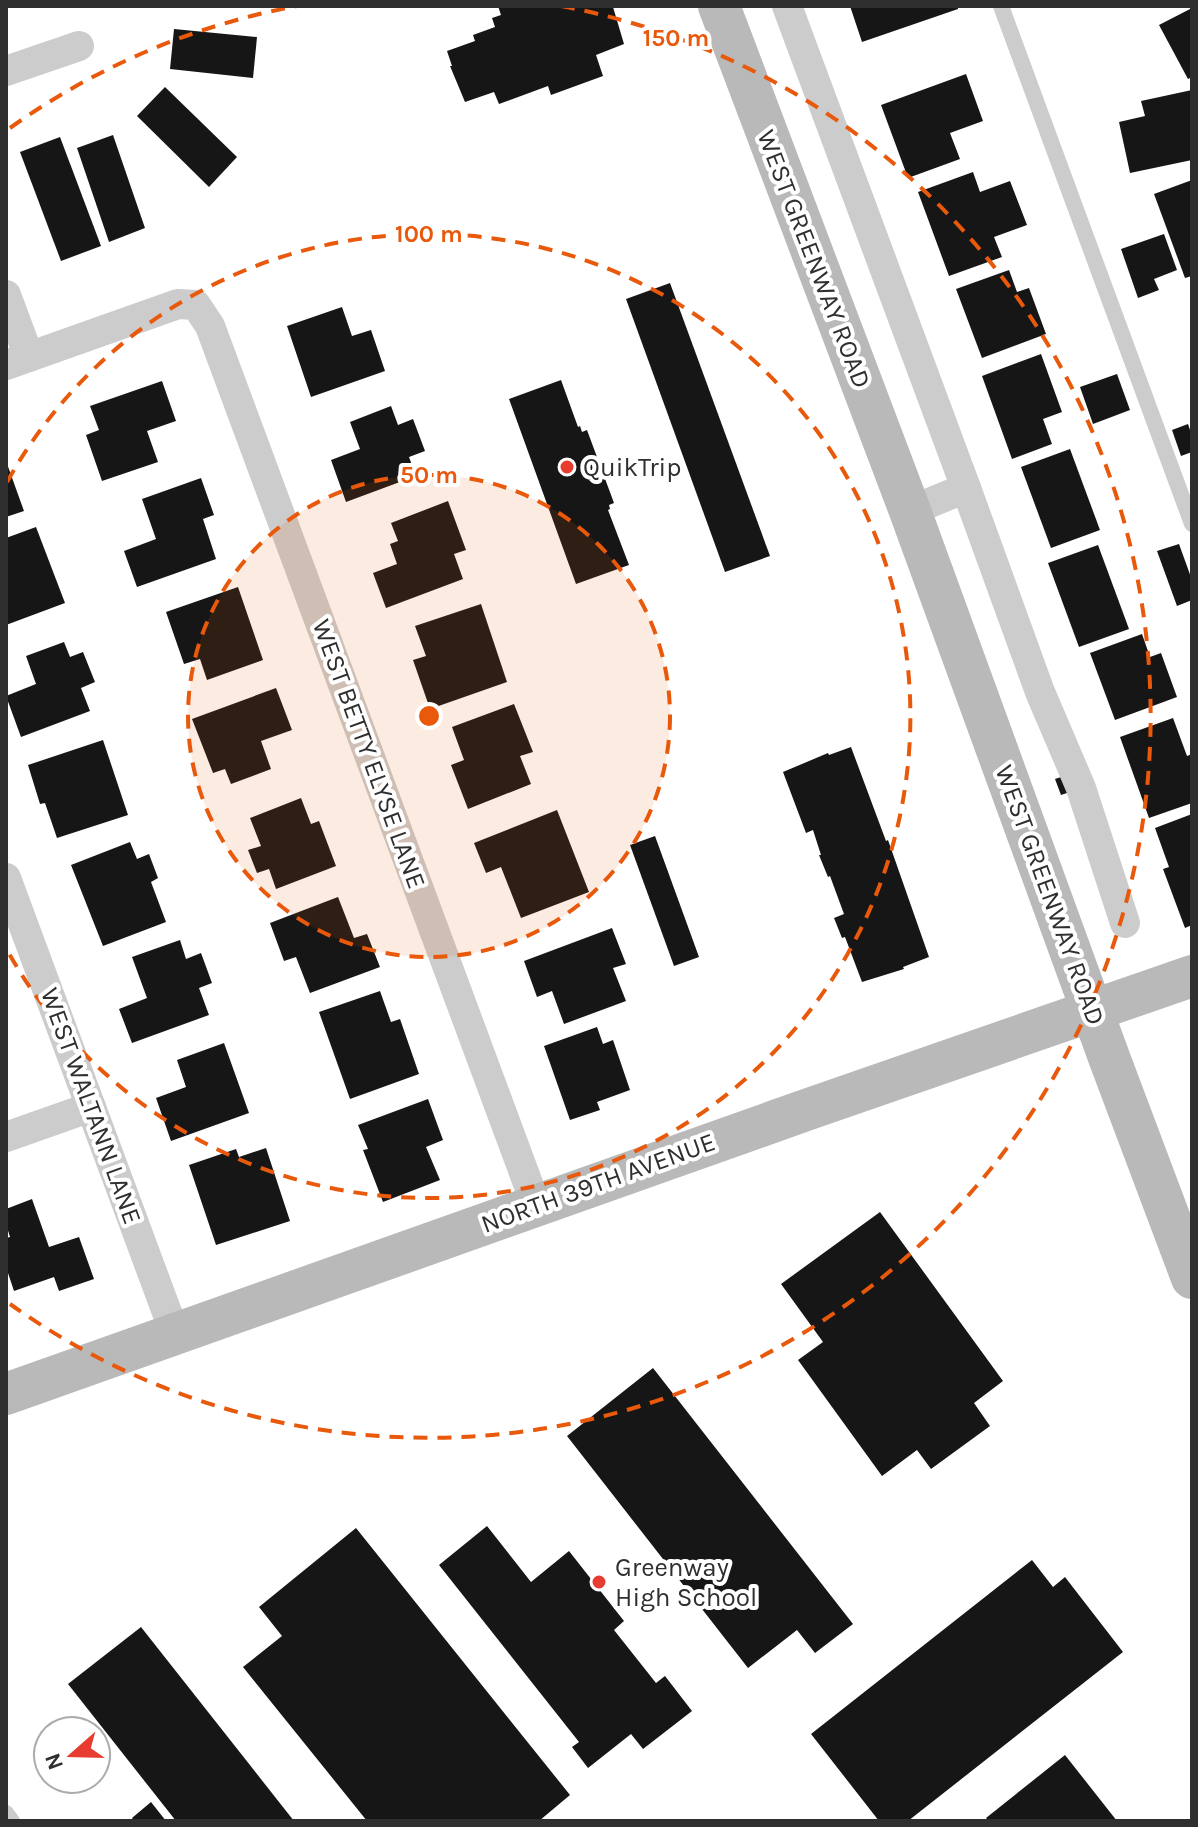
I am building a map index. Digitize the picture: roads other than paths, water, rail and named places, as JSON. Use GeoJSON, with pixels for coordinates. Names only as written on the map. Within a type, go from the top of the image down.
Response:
{"type":"FeatureCollection","features":[{"type":"Feature","properties":{"kind":"main road","name":"WEST GREENWAY ROAD"},"geometry":{"type":"LineString","coordinates":[[719,6],[910,511],[1192,1278]]}},
{"type":"Feature","properties":{"kind":"main road","name":"NORTH 39TH AVENUE"},"geometry":{"type":"LineString","coordinates":[[6,1394],[1192,976]]}},
{"type":"Feature","properties":{"kind":"street"},"geometry":{"type":"LineString","coordinates":[[787,6],[1040,692],[1081,788],[1125,923]]}},
{"type":"Feature","properties":{"kind":"street"},"geometry":{"type":"LineString","coordinates":[[6,71],[79,46]]}},
{"type":"Feature","properties":{"kind":"street"},"geometry":{"type":"LineString","coordinates":[[6,295],[17,361]]}},
{"type":"Feature","properties":{"kind":"street","name":"WEST BETTY ELYSE LANE"},"geometry":{"type":"LineString","coordinates":[[17,361],[178,304],[196,305],[210,326],[536,1205]]}},
{"type":"Feature","properties":{"kind":"street"},"geometry":{"type":"LineString","coordinates":[[910,511],[966,488]]}},
{"type":"Feature","properties":{"kind":"street","name":"WEST WALTANN LANE"},"geometry":{"type":"LineString","coordinates":[[6,878],[175,1334]]}},
{"type":"Feature","properties":{"kind":"street"},"geometry":{"type":"LineString","coordinates":[[6,1137],[91,1107]]}},
{"type":"Feature","properties":{"kind":"lane"},"geometry":{"type":"LineString","coordinates":[[1004,7],[1192,524]]}},
{"type":"Feature","properties":{"kind":"lane"},"geometry":{"type":"LineString","coordinates":[[6,1813],[12,1821]]}},
{"type":"Feature","properties":{"kind":"place","name":"QuikTrip"},"geometry":{"type":"Point","coordinates":[567,467]}},
{"type":"Feature","properties":{"kind":"place","name":"Greenway High School"},"geometry":{"type":"Point","coordinates":[599,1582]}}]}
